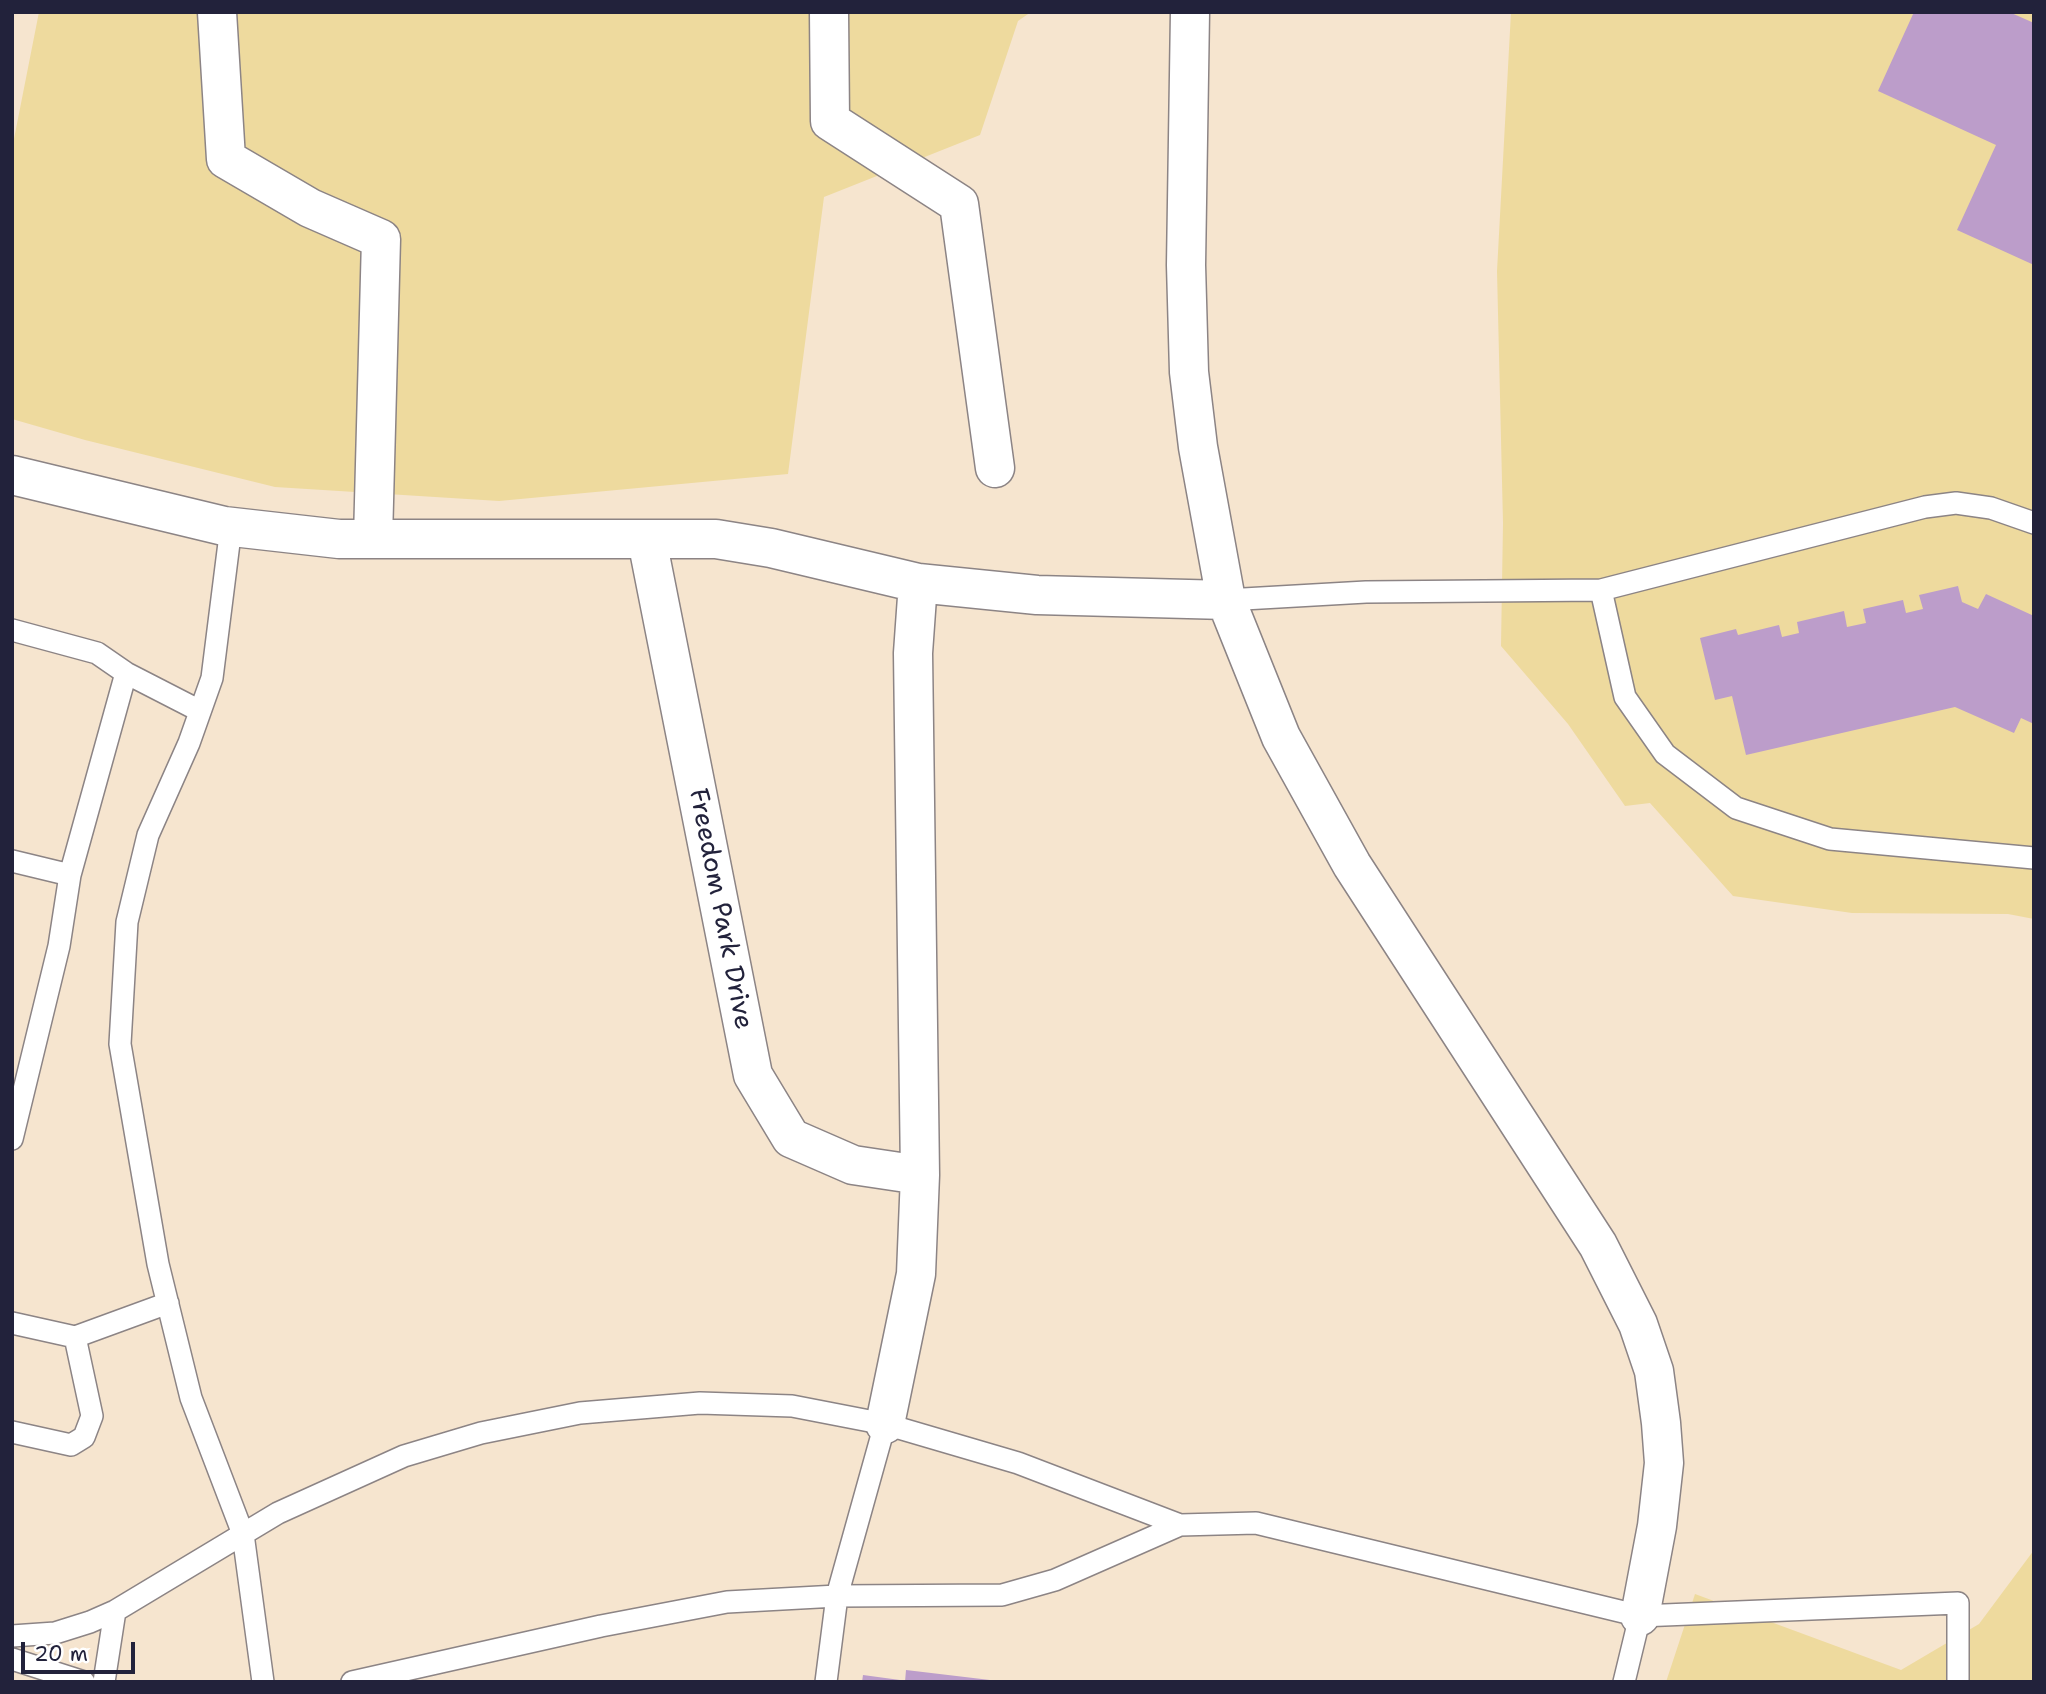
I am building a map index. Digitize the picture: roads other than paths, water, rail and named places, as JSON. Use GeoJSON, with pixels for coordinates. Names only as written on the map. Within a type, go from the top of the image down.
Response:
{"type":"FeatureCollection","features":[{"type":"Feature","properties":{"kind":"street"},"geometry":{"type":"LineString","coordinates":[[217,12],[226,159],[310,208],[382,239],[373,539]]}},
{"type":"Feature","properties":{"kind":"street"},"geometry":{"type":"LineString","coordinates":[[829,12],[830,121],[959,204],[995,468]]}},
{"type":"Feature","properties":{"kind":"street"},"geometry":{"type":"LineString","coordinates":[[1190,12],[1186,265],[1189,372],[1198,447],[1226,600],[1281,737],[1352,865],[1598,1245],[1638,1324],[1654,1371],[1664,1463],[1657,1526],[1640,1616]]}},
{"type":"Feature","properties":{"kind":"street"},"geometry":{"type":"LineString","coordinates":[[12,475],[231,527],[339,539],[716,540],[771,548],[918,583],[1037,595],[1226,600]]}},
{"type":"Feature","properties":{"kind":"street","name":"Freedom Park Drive"},"geometry":{"type":"LineString","coordinates":[[646,540],[753,1075],[791,1138],[853,1165],[920,1175]]}},
{"type":"Feature","properties":{"kind":"street"},"geometry":{"type":"LineString","coordinates":[[885,1424],[916,1274],[920,1175],[913,653],[918,583]]}},
{"type":"Feature","properties":{"kind":"lane"},"geometry":{"type":"LineString","coordinates":[[1226,600],[1366,592],[1601,590],[1925,507],[1956,503],[1991,508],[2034,523]]}},
{"type":"Feature","properties":{"kind":"lane"},"geometry":{"type":"LineString","coordinates":[[231,527],[212,678],[189,743],[148,835],[127,922],[120,1044],[158,1264],[191,1398],[243,1534],[264,1682]]}},
{"type":"Feature","properties":{"kind":"lane"},"geometry":{"type":"LineString","coordinates":[[1601,590],[1625,697],[1665,754],[1736,808],[1830,839],[2034,858]]}},
{"type":"Feature","properties":{"kind":"lane"},"geometry":{"type":"LineString","coordinates":[[12,630],[97,653],[126,673],[200,711]]}},
{"type":"Feature","properties":{"kind":"lane"},"geometry":{"type":"LineString","coordinates":[[12,1139],[59,946],[70,875],[126,673]]}},
{"type":"Feature","properties":{"kind":"lane"},"geometry":{"type":"LineString","coordinates":[[12,861],[70,875]]}},
{"type":"Feature","properties":{"kind":"lane"},"geometry":{"type":"LineString","coordinates":[[12,1323],[75,1337],[168,1303]]}},
{"type":"Feature","properties":{"kind":"lane"},"geometry":{"type":"LineString","coordinates":[[12,1432],[71,1444],[84,1437],[92,1416],[75,1337]]}},
{"type":"Feature","properties":{"kind":"lane"},"geometry":{"type":"LineString","coordinates":[[12,1636],[55,1633],[115,1611],[278,1513],[404,1456],[481,1433],[580,1413],[700,1403],[792,1406],[885,1424],[1018,1463],[1180,1525]]}},
{"type":"Feature","properties":{"kind":"lane"},"geometry":{"type":"LineString","coordinates":[[826,1682],[837,1595],[885,1424]]}},
{"type":"Feature","properties":{"kind":"lane"},"geometry":{"type":"LineString","coordinates":[[352,1682],[601,1626],[727,1602],[837,1595],[1002,1595],[1055,1580],[1180,1525],[1256,1523],[1640,1616],[1958,1603],[1958,1682]]}},
{"type":"Feature","properties":{"kind":"lane"},"geometry":{"type":"LineString","coordinates":[[104,1682],[115,1611]]}},
{"type":"Feature","properties":{"kind":"lane"},"geometry":{"type":"LineString","coordinates":[[1624,1682],[1640,1616]]}},
{"type":"Feature","properties":{"kind":"lane"},"geometry":{"type":"LineString","coordinates":[[12,1659],[84,1682]]}}]}
